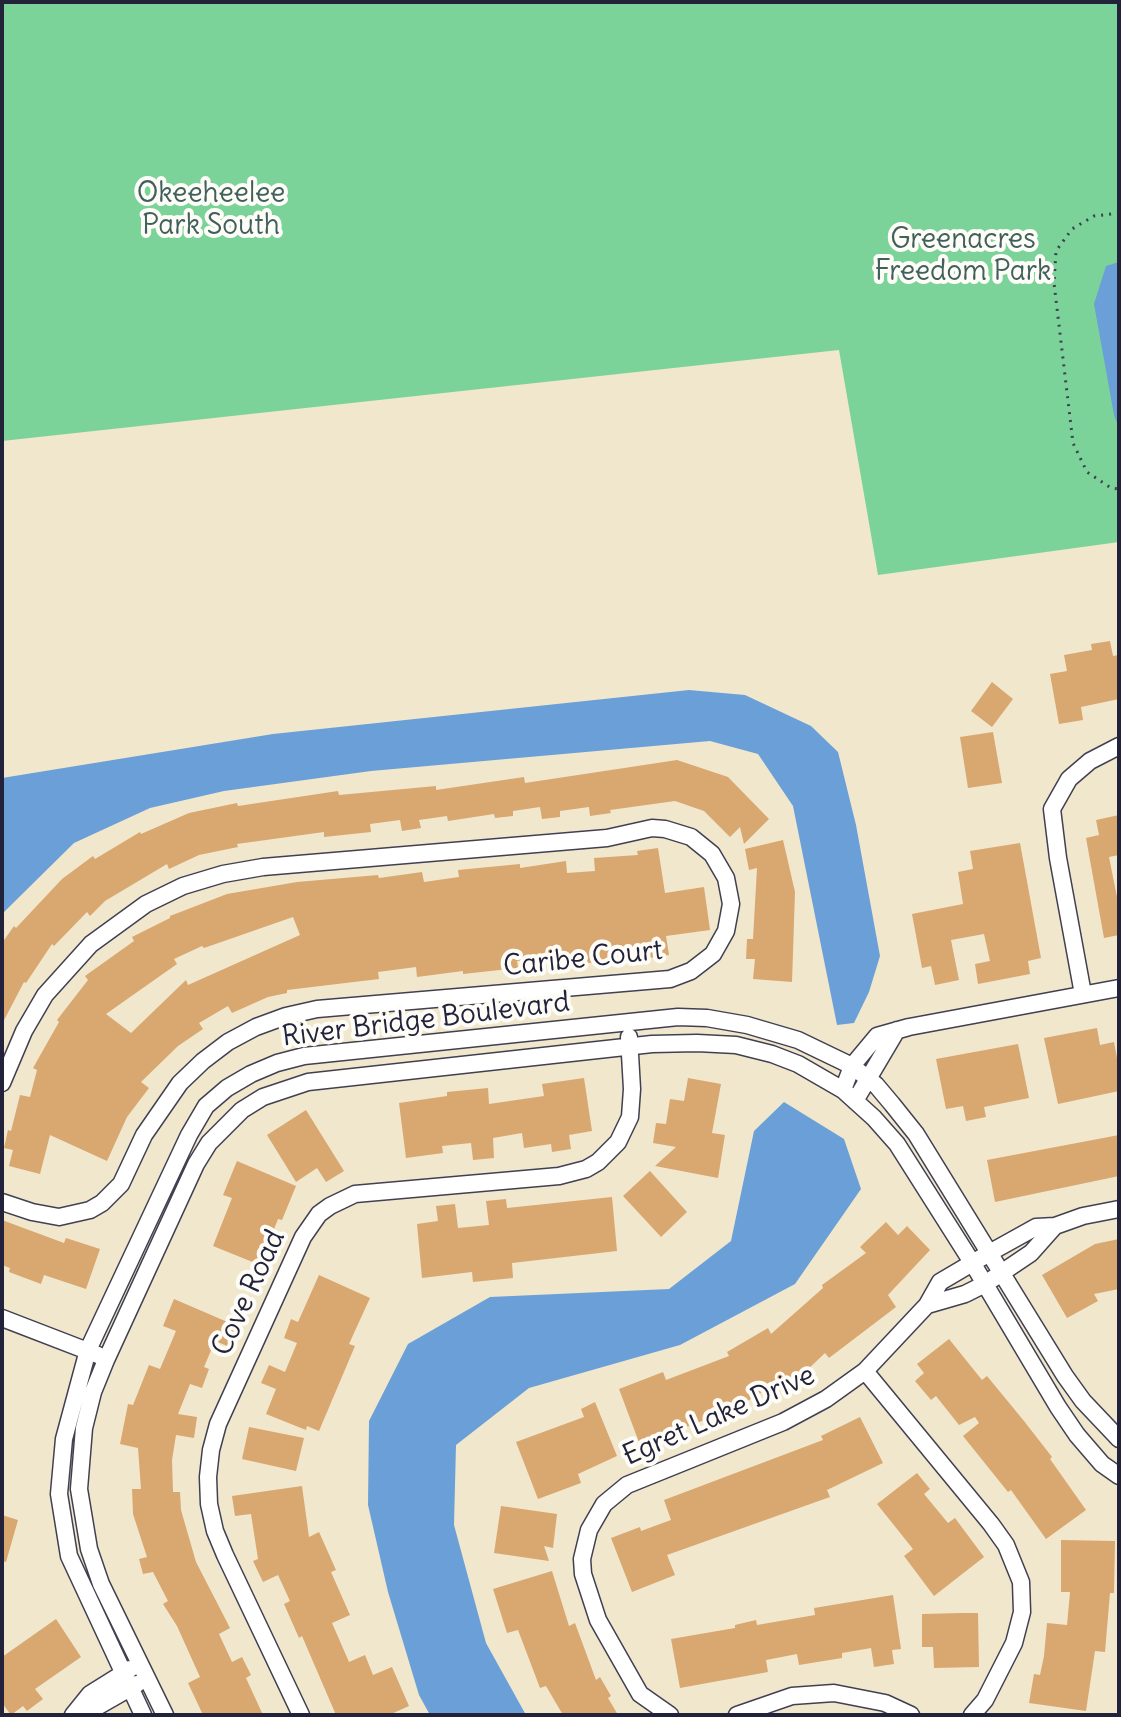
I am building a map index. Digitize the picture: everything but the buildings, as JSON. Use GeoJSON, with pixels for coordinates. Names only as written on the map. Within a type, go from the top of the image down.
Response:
{"type":"FeatureCollection","features":[{"type":"Feature","properties":{"kind":"street"},"geometry":{"type":"LineString","coordinates":[[1083,994],[1052,809],[1069,779],[1090,761],[1119,746]]}},
{"type":"Feature","properties":{"kind":"street","name":"Caribe Court"},"geometry":{"type":"LineString","coordinates":[[2,1083],[24,1031],[45,995],[91,944],[146,904],[183,886],[223,874],[263,867],[607,838],[652,828],[691,837],[712,854],[726,878],[731,904],[726,931],[713,954],[691,971],[670,979],[317,1009],[286,1016],[228,1042],[180,1083],[144,1135],[121,1184],[102,1203],[90,1210],[59,1217],[2,1202]]}},
{"type":"Feature","properties":{"kind":"street"},"geometry":{"type":"LineString","coordinates":[[849,1095],[852,1066],[877,1036],[1119,988]]}},
{"type":"Feature","properties":{"kind":"street","name":"River Bridge Boulevard"},"geometry":{"type":"LineString","coordinates":[[143,1715],[69,1556],[59,1494],[64,1439],[88,1350],[174,1165],[206,1106],[227,1088],[251,1074],[304,1056],[678,1017],[747,1025],[798,1040],[852,1066],[868,1078],[916,1134],[1065,1376],[1083,1401],[1119,1439]]}},
{"type":"Feature","properties":{"kind":"street","name":"Cove Road"},"geometry":{"type":"LineString","coordinates":[[301,1715],[220,1543],[209,1504],[208,1477],[218,1424],[303,1237],[319,1214],[355,1194],[559,1176],[586,1169],[598,1162],[618,1142],[630,1117],[628,1022]]}},
{"type":"Feature","properties":{"kind":"street"},"geometry":{"type":"LineString","coordinates":[[849,1095],[868,1078],[897,1030]]}},
{"type":"Feature","properties":{"kind":"street","name":"River Bridge Boulevard"},"geometry":{"type":"LineString","coordinates":[[165,1715],[101,1584],[89,1549],[79,1489],[84,1428],[93,1392],[106,1360],[196,1164],[224,1125],[242,1110],[274,1093],[308,1082],[629,1046],[697,1043],[736,1045],[798,1064],[849,1095],[897,1144],[1077,1435],[1102,1464],[1119,1476]]}},
{"type":"Feature","properties":{"kind":"street","name":"Egret Lake Drive"},"geometry":{"type":"LineString","coordinates":[[670,1715],[640,1694],[598,1620],[583,1574],[582,1559],[595,1516],[627,1485],[783,1422],[826,1399],[865,1371],[927,1305],[940,1282],[991,1252],[1036,1227],[1055,1226],[1083,1216],[1119,1209]]}},
{"type":"Feature","properties":{"kind":"street"},"geometry":{"type":"LineString","coordinates":[[927,1305],[965,1294],[985,1284],[1031,1253],[1055,1226]]}},
{"type":"Feature","properties":{"kind":"street"},"geometry":{"type":"LineString","coordinates":[[2,1318],[88,1350],[106,1360]]}},
{"type":"Feature","properties":{"kind":"street"},"geometry":{"type":"LineString","coordinates":[[865,1371],[991,1524],[1006,1545],[1021,1582],[1022,1612],[1014,1643],[985,1700],[972,1715]]}},
{"type":"Feature","properties":{"kind":"street"},"geometry":{"type":"LineString","coordinates":[[75,1713],[90,1694],[127,1681],[143,1670]]}},
{"type":"Feature","properties":{"kind":"street"},"geometry":{"type":"LineString","coordinates":[[737,1715],[792,1696],[834,1693],[885,1703],[911,1715]]}},
{"type":"Feature","properties":{"kind":"path"},"geometry":{"type":"LineString","coordinates":[[1119,213],[1094,216],[1072,229],[1056,251],[1054,283],[1073,443],[1087,472],[1111,488],[1119,489]]}},
{"type":"Feature","properties":{"kind":"green space","name":"Okeeheelee Park South"},"geometry":{"type":"Polygon","coordinates":[[[2,2],[1119,2],[1119,542],[878,575],[839,350],[2,441],[2,2]]]}},
{"type":"Feature","properties":{"kind":"water"},"geometry":{"type":"Polygon","coordinates":[[[1119,262],[1119,428],[1094,304],[1106,266],[1119,262]]]}},
{"type":"Feature","properties":{"kind":"water"},"geometry":{"type":"Polygon","coordinates":[[[689,690],[745,695],[811,726],[838,752],[856,825],[880,956],[869,992],[854,1023],[837,1025],[793,806],[758,754],[710,741],[371,771],[224,791],[150,808],[74,843],[2,914],[2,778],[273,734],[689,690]]]}},
{"type":"Feature","properties":{"kind":"water"},"geometry":{"type":"Polygon","coordinates":[[[784,1102],[844,1139],[861,1189],[795,1284],[680,1345],[529,1388],[456,1445],[454,1525],[486,1643],[526,1715],[430,1715],[419,1695],[388,1592],[368,1505],[369,1421],[408,1344],[490,1297],[669,1289],[731,1241],[754,1131],[784,1102]]]}},
{"type":"Feature","properties":{"kind":"park label","name":"Greenacres Freedom Park"},"geometry":{"type":"Point","coordinates":[963,256]}}]}
